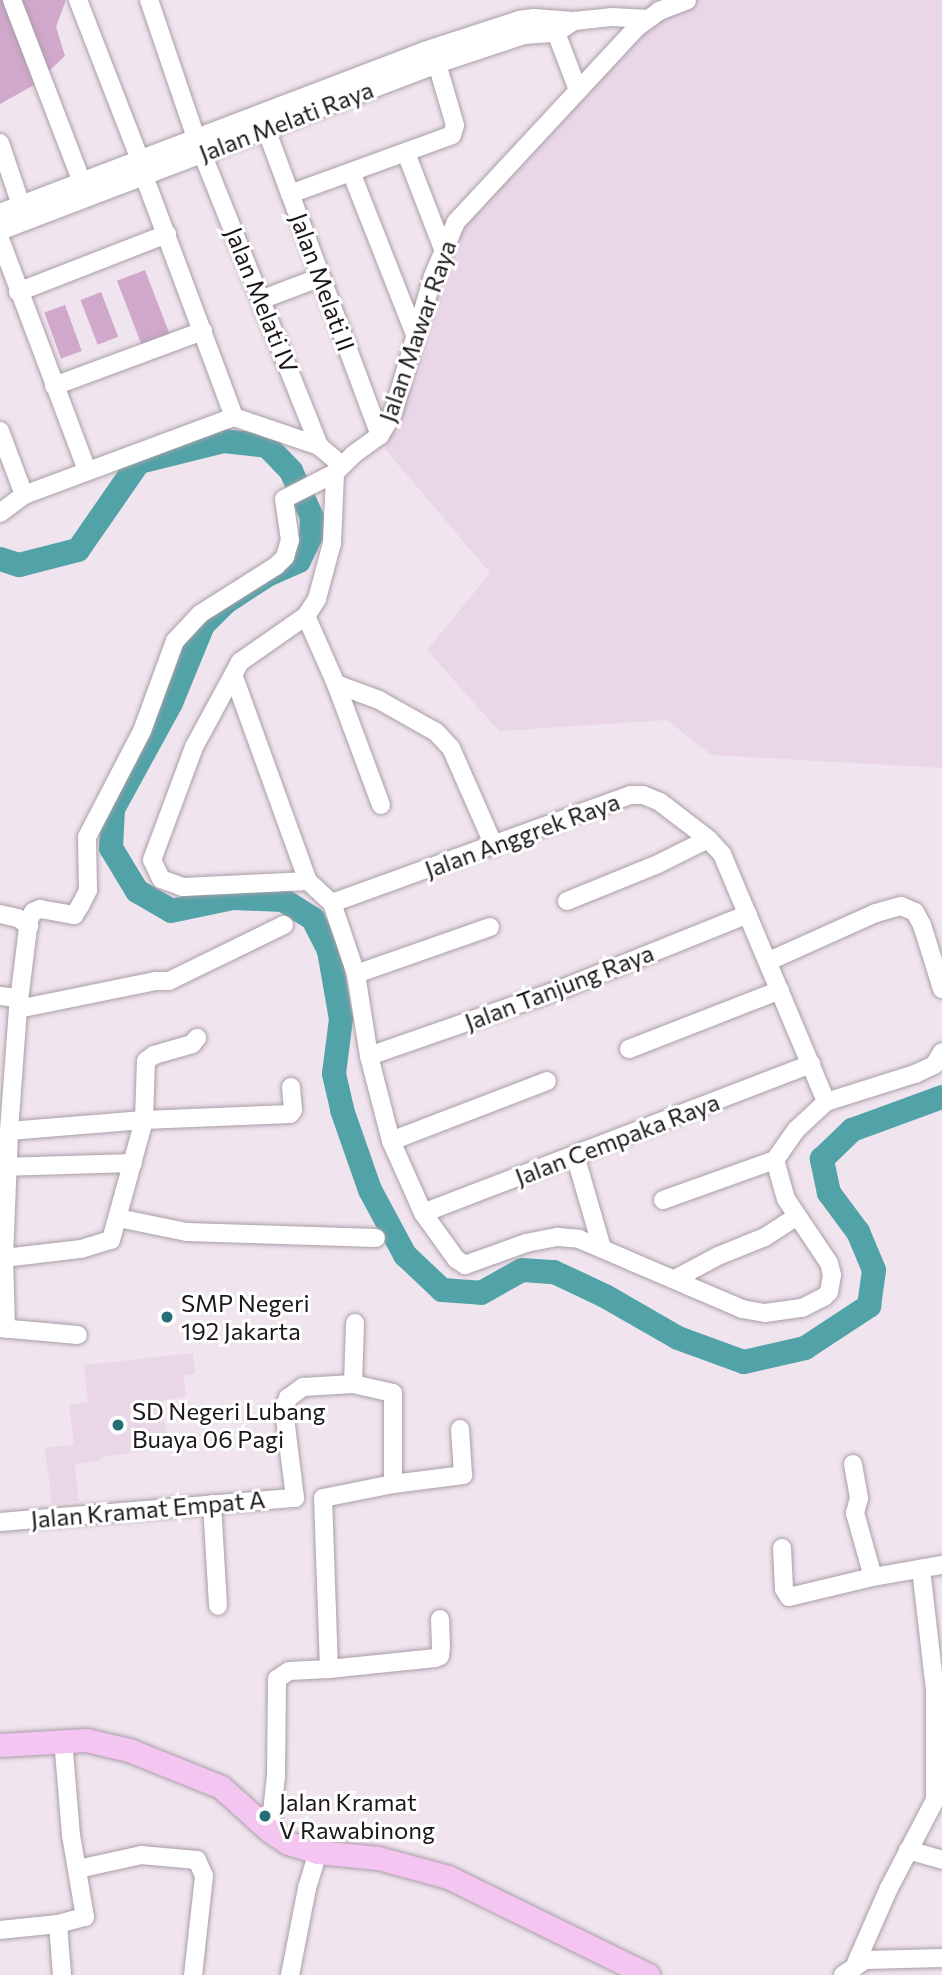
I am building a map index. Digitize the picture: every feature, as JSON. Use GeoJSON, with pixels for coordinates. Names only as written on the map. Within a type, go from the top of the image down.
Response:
{"type":"FeatureCollection","features":[{"type":"Feature","properties":{"kind":"main road"},"geometry":{"type":"LineString","coordinates":[[0,1745],[63,1740],[110,1744],[194,1774],[231,1794],[270,1831],[288,1843],[318,1852],[378,1858],[448,1877],[648,1975]]}},
{"type":"Feature","properties":{"kind":"street"},"geometry":{"type":"LineString","coordinates":[[12,0],[82,182]]}},
{"type":"Feature","properties":{"kind":"street"},"geometry":{"type":"LineString","coordinates":[[78,0],[234,417]]}},
{"type":"Feature","properties":{"kind":"street","name":"Jalan Melati IV"},"geometry":{"type":"LineString","coordinates":[[149,0],[200,146],[263,299],[319,446]]}},
{"type":"Feature","properties":{"kind":"street"},"geometry":{"type":"LineString","coordinates":[[653,10],[687,0]]}},
{"type":"Feature","properties":{"kind":"street","name":"Jalan Melati Raya"},"geometry":{"type":"LineString","coordinates":[[0,231],[142,168],[343,91],[553,26],[653,10]]}},
{"type":"Feature","properties":{"kind":"street","name":"Jalan Mawar Raya"},"geometry":{"type":"LineString","coordinates":[[29,926],[33,912],[40,909],[74,915],[80,906],[88,890],[87,837],[142,731],[167,656],[175,641],[200,614],[276,566],[285,557],[290,540],[284,499],[333,472],[380,435],[393,413],[443,249],[456,222],[479,194],[653,10]]}},
{"type":"Feature","properties":{"kind":"street","name":"Jalan Melati Raya"},"geometry":{"type":"LineString","coordinates":[[200,146],[266,129],[424,51],[519,20],[553,26]]}},
{"type":"Feature","properties":{"kind":"street"},"geometry":{"type":"LineString","coordinates":[[553,26],[578,90]]}},
{"type":"Feature","properties":{"kind":"street"},"geometry":{"type":"LineString","coordinates":[[290,194],[406,153],[456,131],[437,64]]}},
{"type":"Feature","properties":{"kind":"street","name":"Jalan Melati II"},"geometry":{"type":"LineString","coordinates":[[266,129],[380,435]]}},
{"type":"Feature","properties":{"kind":"street"},"geometry":{"type":"LineString","coordinates":[[0,143],[21,205]]}},
{"type":"Feature","properties":{"kind":"street"},"geometry":{"type":"LineString","coordinates":[[406,153],[443,249]]}},
{"type":"Feature","properties":{"kind":"street","name":"Jalan Melati Raya"},"geometry":{"type":"LineString","coordinates":[[0,213],[82,182],[142,168]]}},
{"type":"Feature","properties":{"kind":"street"},"geometry":{"type":"LineString","coordinates":[[351,172],[416,337]]}},
{"type":"Feature","properties":{"kind":"street"},"geometry":{"type":"LineString","coordinates":[[18,292],[167,234]]}},
{"type":"Feature","properties":{"kind":"street"},"geometry":{"type":"LineString","coordinates":[[0,239],[87,470]]}},
{"type":"Feature","properties":{"kind":"street"},"geometry":{"type":"LineString","coordinates":[[263,299],[321,277]]}},
{"type":"Feature","properties":{"kind":"street"},"geometry":{"type":"LineString","coordinates":[[54,386],[203,331]]}},
{"type":"Feature","properties":{"kind":"street"},"geometry":{"type":"LineString","coordinates":[[0,513],[24,495],[234,417],[319,446],[333,472],[332,543],[317,599],[306,616],[245,657],[194,747],[156,847],[153,866],[161,879],[183,887],[308,881]]}},
{"type":"Feature","properties":{"kind":"street"},"geometry":{"type":"LineString","coordinates":[[0,431],[24,495]]}},
{"type":"Feature","properties":{"kind":"street"},"geometry":{"type":"LineString","coordinates":[[306,616],[337,684],[381,804]]}},
{"type":"Feature","properties":{"kind":"street"},"geometry":{"type":"LineString","coordinates":[[234,677],[308,881],[332,903],[356,974],[369,1056],[391,1141],[424,1213],[456,1259],[465,1265],[526,1243],[558,1237],[579,1239],[733,1306],[765,1313],[796,1310],[824,1297],[831,1286],[829,1263],[786,1199],[775,1160]]}},
{"type":"Feature","properties":{"kind":"street"},"geometry":{"type":"LineString","coordinates":[[337,684],[379,700],[436,732],[451,748],[494,846]]}},
{"type":"Feature","properties":{"kind":"street","name":"Jalan Anggrek Raya"},"geometry":{"type":"LineString","coordinates":[[332,903],[630,795],[643,795],[660,802],[708,839],[722,854],[826,1102]]}},
{"type":"Feature","properties":{"kind":"street"},"geometry":{"type":"LineString","coordinates":[[567,901],[658,864],[708,839]]}},
{"type":"Feature","properties":{"kind":"street"},"geometry":{"type":"LineString","coordinates":[[769,961],[876,913],[901,906],[915,912],[922,925],[942,989]]}},
{"type":"Feature","properties":{"kind":"street"},"geometry":{"type":"LineString","coordinates":[[0,914],[18,918],[29,926],[4,1167],[3,1328],[78,1335]]}},
{"type":"Feature","properties":{"kind":"street","name":"Jalan Tanjung Raya"},"geometry":{"type":"LineString","coordinates":[[369,1056],[564,988],[748,914]]}},
{"type":"Feature","properties":{"kind":"street"},"geometry":{"type":"LineString","coordinates":[[0,996],[19,1003],[169,981],[284,925]]}},
{"type":"Feature","properties":{"kind":"street"},"geometry":{"type":"LineString","coordinates":[[356,974],[490,927]]}},
{"type":"Feature","properties":{"kind":"street"},"geometry":{"type":"LineString","coordinates":[[629,1049],[780,990]]}},
{"type":"Feature","properties":{"kind":"street"},"geometry":{"type":"LineString","coordinates":[[4,1258],[71,1251],[108,1243],[118,1218],[144,1120],[146,1061],[154,1055],[192,1044],[197,1038]]}},
{"type":"Feature","properties":{"kind":"street"},"geometry":{"type":"LineString","coordinates":[[663,1200],[775,1160],[796,1130],[826,1102],[915,1074],[934,1065],[942,1052]]}},
{"type":"Feature","properties":{"kind":"street","name":"Jalan Cempaka Raya"},"geometry":{"type":"LineString","coordinates":[[424,1213],[811,1064]]}},
{"type":"Feature","properties":{"kind":"street"},"geometry":{"type":"LineString","coordinates":[[391,1141],[547,1081]]}},
{"type":"Feature","properties":{"kind":"street"},"geometry":{"type":"LineString","coordinates":[[9,1131],[144,1120],[290,1114],[293,1110],[291,1087]]}},
{"type":"Feature","properties":{"kind":"street"},"geometry":{"type":"LineString","coordinates":[[575,1155],[601,1248]]}},
{"type":"Feature","properties":{"kind":"street"},"geometry":{"type":"LineString","coordinates":[[4,1167],[132,1163]]}},
{"type":"Feature","properties":{"kind":"street"},"geometry":{"type":"LineString","coordinates":[[676,1279],[718,1255],[765,1237],[797,1216]]}},
{"type":"Feature","properties":{"kind":"street"},"geometry":{"type":"LineString","coordinates":[[118,1218],[187,1232],[376,1238]]}},
{"type":"Feature","properties":{"kind":"street"},"geometry":{"type":"LineString","coordinates":[[355,1323],[353,1384],[393,1393],[393,1484]]}},
{"type":"Feature","properties":{"kind":"street","name":"Jalan Kramat Empat A"},"geometry":{"type":"LineString","coordinates":[[0,1521],[295,1498],[284,1410],[288,1398],[303,1387],[353,1384]]}},
{"type":"Feature","properties":{"kind":"street"},"geometry":{"type":"LineString","coordinates":[[330,1669],[323,1498],[393,1484],[463,1475],[460,1429]]}},
{"type":"Feature","properties":{"kind":"street"},"geometry":{"type":"LineString","coordinates":[[853,1464],[859,1498],[855,1513],[873,1577]]}},
{"type":"Feature","properties":{"kind":"street"},"geometry":{"type":"LineString","coordinates":[[212,1504],[218,1606]]}},
{"type":"Feature","properties":{"kind":"street"},"geometry":{"type":"LineString","coordinates":[[782,1548],[784,1589],[789,1597],[873,1577],[942,1565]]}},
{"type":"Feature","properties":{"kind":"street"},"geometry":{"type":"LineString","coordinates":[[842,1975],[856,1963],[908,1850],[935,1800],[936,1657],[921,1569]]}},
{"type":"Feature","properties":{"kind":"street"},"geometry":{"type":"LineString","coordinates":[[270,1831],[276,1776],[277,1679],[289,1671],[435,1658],[440,1656],[440,1619]]}},
{"type":"Feature","properties":{"kind":"street"},"geometry":{"type":"LineString","coordinates":[[0,1930],[58,1924],[85,1917],[71,1835],[63,1740]]}},
{"type":"Feature","properties":{"kind":"street"},"geometry":{"type":"LineString","coordinates":[[908,1850],[942,1860]]}},
{"type":"Feature","properties":{"kind":"street"},"geometry":{"type":"LineString","coordinates":[[290,1975],[307,1888],[318,1852]]}},
{"type":"Feature","properties":{"kind":"street"},"geometry":{"type":"LineString","coordinates":[[78,1869],[141,1856],[197,1860],[204,1876],[193,1975]]}},
{"type":"Feature","properties":{"kind":"street"},"geometry":{"type":"LineString","coordinates":[[58,1924],[62,1975]]}},
{"type":"Feature","properties":{"kind":"street"},"geometry":{"type":"LineString","coordinates":[[856,1963],[873,1959],[942,1958]]}},
{"type":"Feature","properties":{"kind":"shaded area"},"geometry":{"type":"Polygon","coordinates":[[[0,0],[66,0],[56,27],[65,56],[34,85],[0,104],[0,0]]]}},
{"type":"Feature","properties":{"kind":"shaded area"},"geometry":{"type":"Polygon","coordinates":[[[651,0],[942,0],[942,768],[711,755],[667,720],[499,731],[427,650],[490,573],[385,449],[457,223],[651,0]]]}},
{"type":"Feature","properties":{"kind":"shaded area"},"geometry":{"type":"Polygon","coordinates":[[[145,270],[169,333],[141,344],[117,281],[145,270]]]}},
{"type":"Feature","properties":{"kind":"shaded area"},"geometry":{"type":"Polygon","coordinates":[[[101,292],[118,337],[98,345],[80,300],[101,292]]]}},
{"type":"Feature","properties":{"kind":"shaded area"},"geometry":{"type":"Polygon","coordinates":[[[65,305],[82,351],[61,359],[44,313],[65,305]]]}},
{"type":"Feature","properties":{"kind":"shaded area","name":"SD Negeri Lubang Buaya 06 Pagi"},"geometry":{"type":"Polygon","coordinates":[[[193,1353],[195,1374],[184,1376],[186,1397],[161,1401],[169,1448],[101,1457],[101,1460],[75,1465],[79,1501],[52,1504],[45,1448],[74,1445],[69,1405],[88,1402],[84,1365],[193,1353]]]}},
{"type":"Feature","properties":{"kind":"waterway"},"geometry":{"type":"LineString","coordinates":[[0,559],[19,565],[78,550],[139,462],[224,441],[267,446],[291,471],[312,517],[311,536],[299,561],[266,576],[226,602],[203,625],[171,703],[113,809],[111,848],[137,891],[171,911],[233,898],[283,900],[313,919],[329,951],[341,1019],[334,1074],[342,1110],[370,1190],[405,1255],[442,1290],[481,1293],[522,1270],[554,1272],[605,1296],[678,1338],[744,1362],[805,1348],[869,1306],[874,1270],[858,1232],[829,1193],[822,1159],[852,1130],[942,1097]]}},
{"type":"Feature","properties":{"kind":"place","name":"SMP Negeri 192 Jakarta"},"geometry":{"type":"Point","coordinates":[167,1317]}},
{"type":"Feature","properties":{"kind":"place","name":"SD Negeri Lubang Buaya 06 Pagi"},"geometry":{"type":"Point","coordinates":[118,1425]}},
{"type":"Feature","properties":{"kind":"place","name":"Jalan Kramat V Rawabinong"},"geometry":{"type":"Point","coordinates":[265,1816]}}]}
